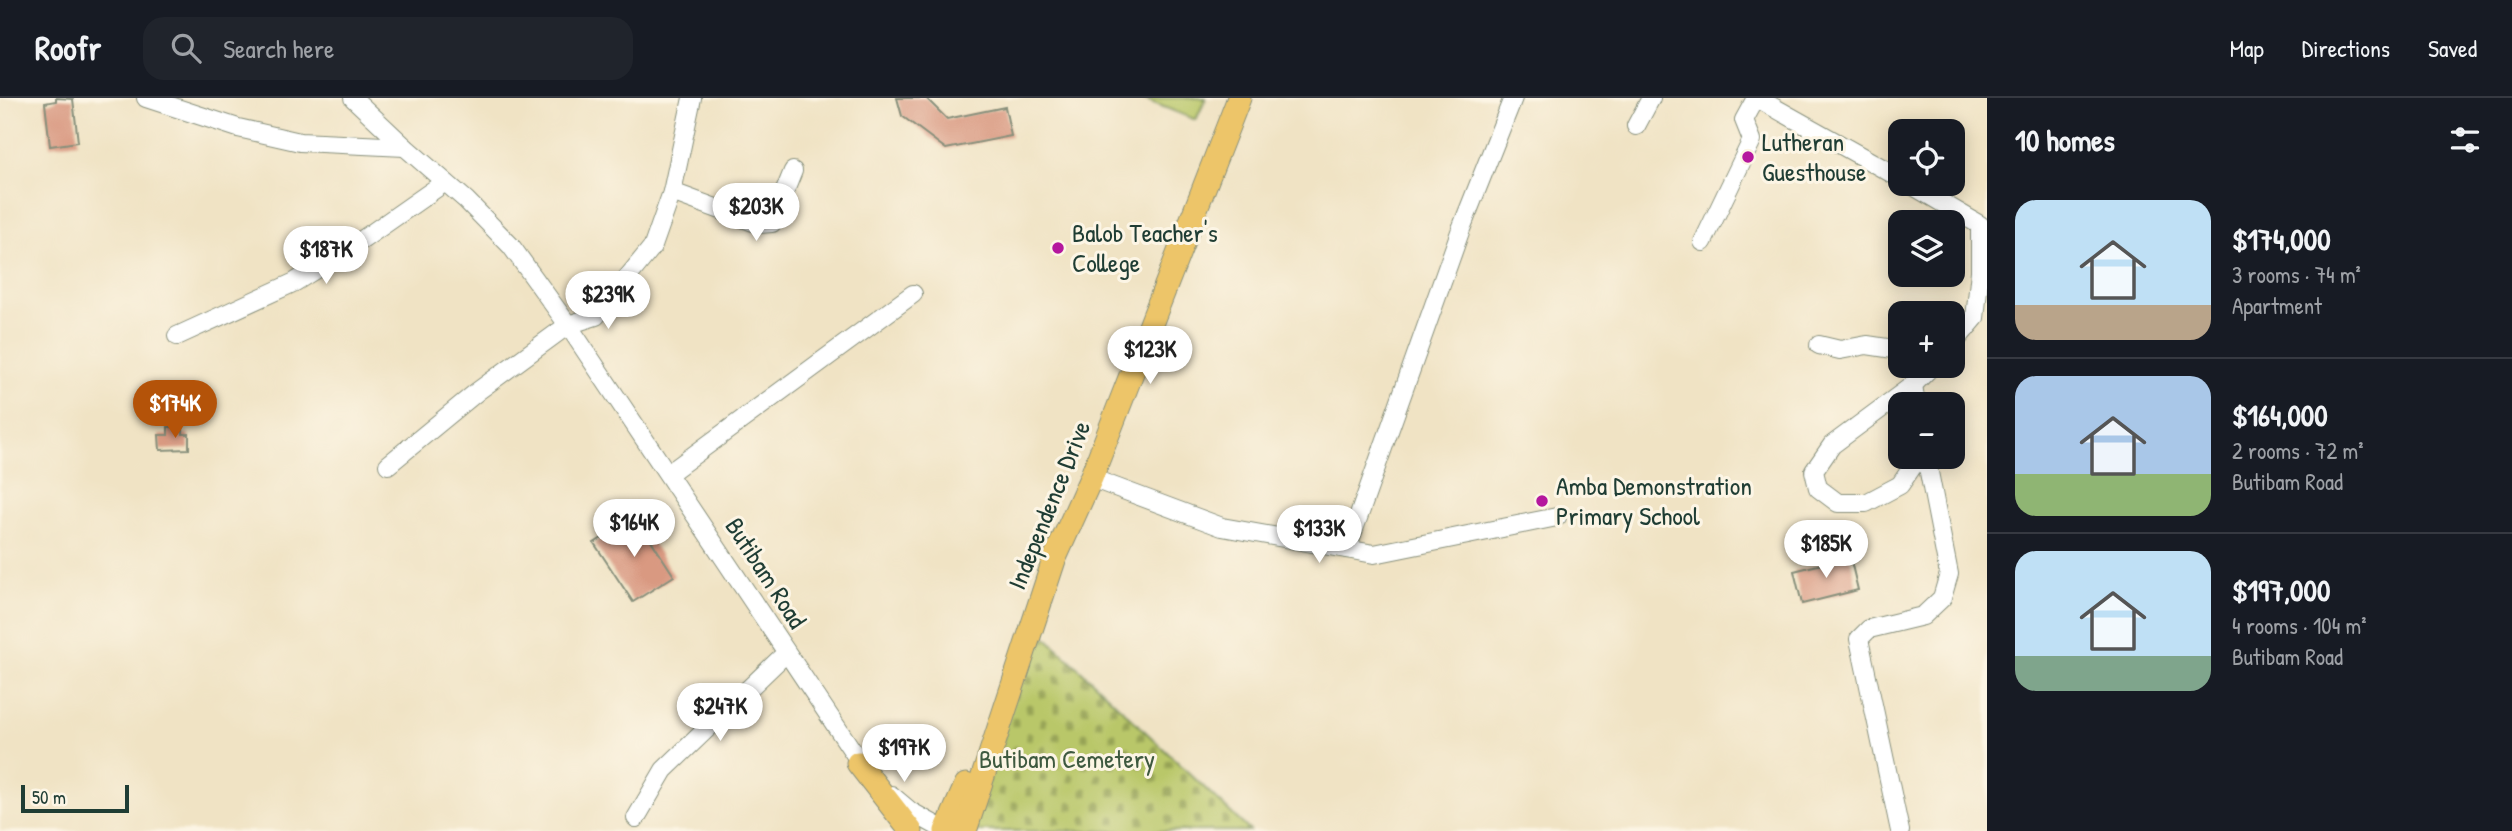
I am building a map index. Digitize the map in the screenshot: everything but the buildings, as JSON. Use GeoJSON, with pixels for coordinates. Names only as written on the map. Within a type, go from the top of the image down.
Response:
{"type":"FeatureCollection","features":[{"type":"Feature","properties":{"kind":"main road","name":"Independence Drive"},"geometry":{"type":"LineString","coordinates":[[1020,660],[1054,560],[1091,478],[1239,98]]}},
{"type":"Feature","properties":{"kind":"main road","name":"Butibam Road"},"geometry":{"type":"LineString","coordinates":[[946,831],[1020,660]]}},
{"type":"Feature","properties":{"kind":"main road"},"geometry":{"type":"LineString","coordinates":[[965,831],[1020,660]]}},
{"type":"Feature","properties":{"kind":"main road"},"geometry":{"type":"LineString","coordinates":[[858,764],[911,831]]}},
{"type":"Feature","properties":{"kind":"street"},"geometry":{"type":"LineString","coordinates":[[146,98],[238,128],[300,142],[405,147]]}},
{"type":"Feature","properties":{"kind":"street","name":"Butibam Road"},"geometry":{"type":"LineString","coordinates":[[353,98],[511,246],[568,325],[858,764],[921,831]]}},
{"type":"Feature","properties":{"kind":"street"},"geometry":{"type":"LineString","coordinates":[[387,464],[478,391],[568,325],[596,316],[653,246],[672,192],[692,98]]}},
{"type":"Feature","properties":{"kind":"street"},"geometry":{"type":"LineString","coordinates":[[1347,549],[1461,229],[1513,98]]}},
{"type":"Feature","properties":{"kind":"street"},"geometry":{"type":"LineString","coordinates":[[1636,126],[1651,98]]}},
{"type":"Feature","properties":{"kind":"street"},"geometry":{"type":"LineString","coordinates":[[1703,242],[1752,140],[1744,120],[1757,98],[1787,105],[1888,170]]}},
{"type":"Feature","properties":{"kind":"street"},"geometry":{"type":"LineString","coordinates":[[672,192],[760,224],[772,223],[793,171]]}},
{"type":"Feature","properties":{"kind":"street"},"geometry":{"type":"LineString","coordinates":[[177,336],[295,282],[362,240],[445,182]]}},
{"type":"Feature","properties":{"kind":"street"},"geometry":{"type":"LineString","coordinates":[[1932,196],[1983,224],[1979,316],[1965,331]]}},
{"type":"Feature","properties":{"kind":"street"},"geometry":{"type":"LineString","coordinates":[[667,474],[913,294]]}},
{"type":"Feature","properties":{"kind":"street"},"geometry":{"type":"LineString","coordinates":[[1819,345],[1840,350],[1867,345],[1888,348]]}},
{"type":"Feature","properties":{"kind":"street"},"geometry":{"type":"LineString","coordinates":[[1904,392],[1920,378]]}},
{"type":"Feature","properties":{"kind":"street"},"geometry":{"type":"LineString","coordinates":[[1913,385],[1914,392]]}},
{"type":"Feature","properties":{"kind":"street"},"geometry":{"type":"LineString","coordinates":[[1888,404],[1832,445],[1814,471],[1818,488],[1838,503],[1866,503],[1900,485],[1911,469]]}},
{"type":"Feature","properties":{"kind":"street"},"geometry":{"type":"LineString","coordinates":[[1900,831],[1860,639],[1869,629],[1923,616],[1942,598],[1949,574],[1928,469]]}},
{"type":"Feature","properties":{"kind":"street"},"geometry":{"type":"LineString","coordinates":[[1091,478],[1222,527],[1374,554],[1557,517]]}},
{"type":"Feature","properties":{"kind":"street"},"geometry":{"type":"LineString","coordinates":[[636,818],[664,770],[786,653]]}},
{"type":"Feature","properties":{"kind":"street","name":"Butibam Road"},"geometry":{"type":"LineString","coordinates":[[858,764],[901,804],[946,831]]}},
{"type":"Feature","properties":{"kind":"green space"},"geometry":{"type":"Polygon","coordinates":[[[1141,98],[1206,98],[1196,120],[1141,98]]]}},
{"type":"Feature","properties":{"kind":"green space","name":"Butibam Cemetery"},"geometry":{"type":"Polygon","coordinates":[[[1031,623],[1250,831],[970,831],[1031,623]]]}},
{"type":"Feature","properties":{"kind":"place","name":"Lutheran Guesthouse"},"geometry":{"type":"Point","coordinates":[1748,157]}},
{"type":"Feature","properties":{"kind":"place","name":"Balob Teacher's College"},"geometry":{"type":"Point","coordinates":[1058,248]}},
{"type":"Feature","properties":{"kind":"place","name":"Amba Demonstration Primary School"},"geometry":{"type":"Point","coordinates":[1542,501]}}]}
